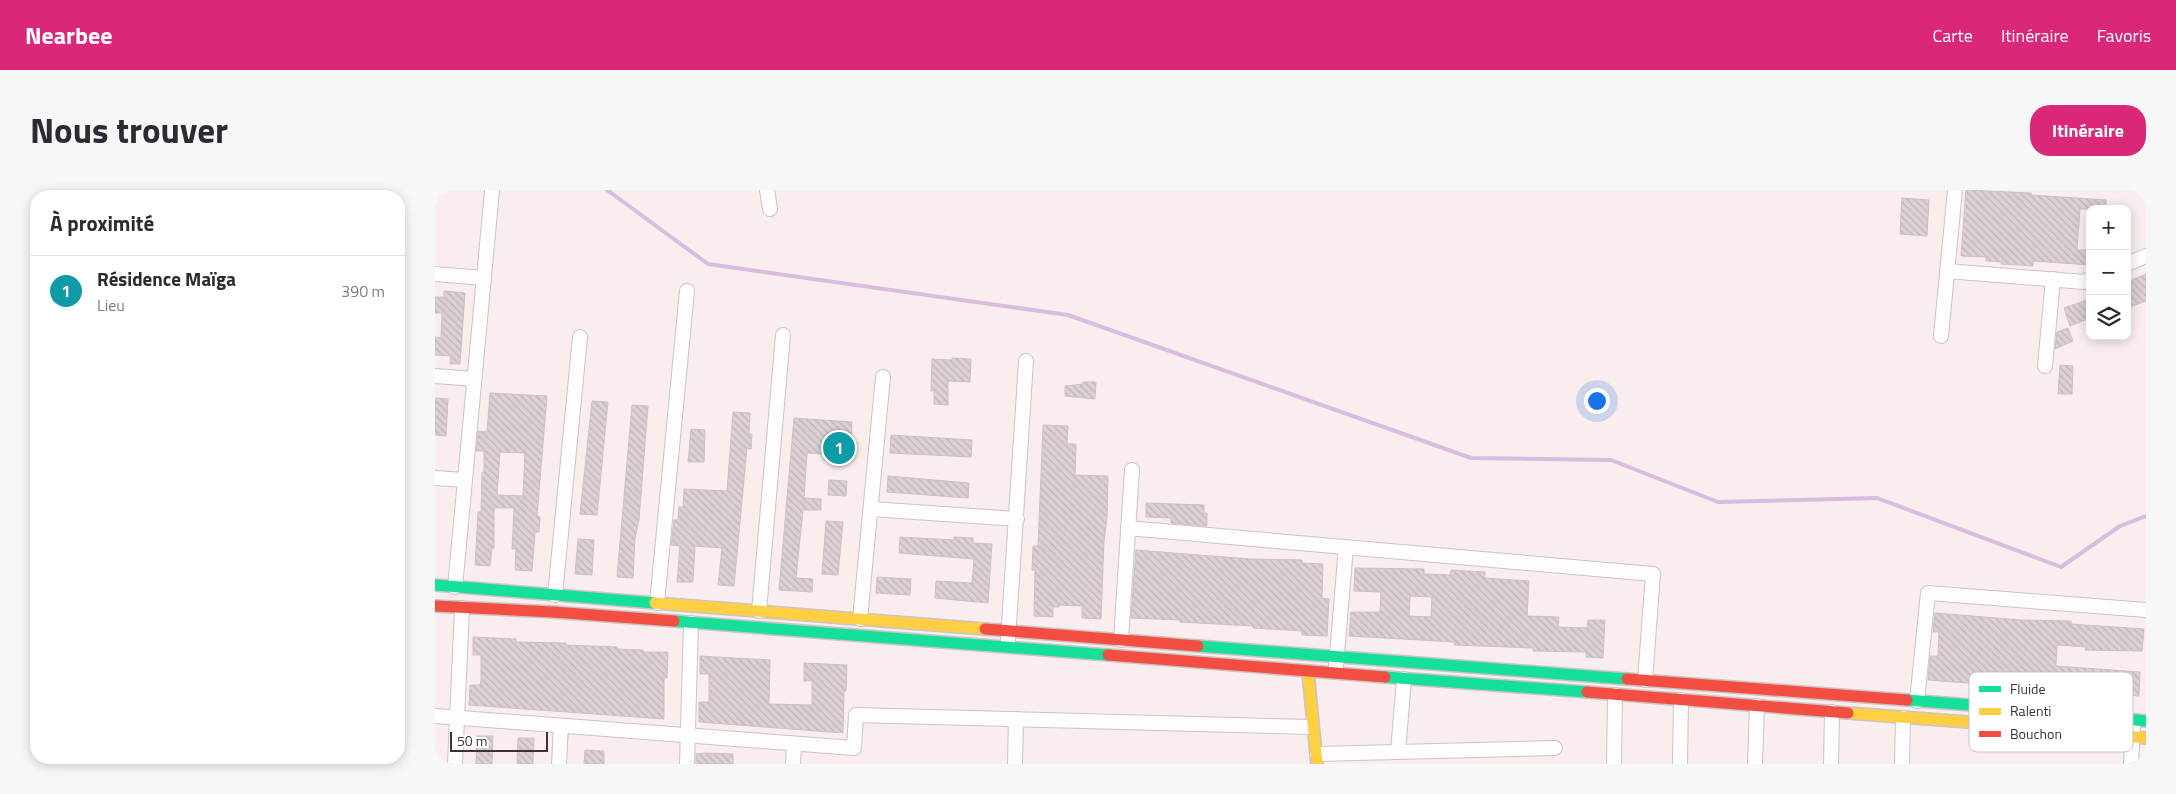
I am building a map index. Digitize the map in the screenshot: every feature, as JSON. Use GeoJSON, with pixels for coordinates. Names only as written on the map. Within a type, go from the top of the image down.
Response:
{"type":"FeatureCollection","features":[{"type":"Feature","properties":{"kind":"street"},"geometry":{"type":"LineString","coordinates":[[455,586],[492,190]]}},
{"type":"Feature","properties":{"kind":"street"},"geometry":{"type":"LineString","coordinates":[[767,190],[770,209]]}},
{"type":"Feature","properties":{"kind":"street"},"geometry":{"type":"LineString","coordinates":[[1941,336],[1955,190]]}},
{"type":"Feature","properties":{"kind":"street"},"geometry":{"type":"LineString","coordinates":[[2131,262],[2146,256]]}},
{"type":"Feature","properties":{"kind":"street"},"geometry":{"type":"LineString","coordinates":[[1947,271],[2086,281]]}},
{"type":"Feature","properties":{"kind":"street"},"geometry":{"type":"LineString","coordinates":[[435,274],[484,278]]}},
{"type":"Feature","properties":{"kind":"street"},"geometry":{"type":"LineString","coordinates":[[2045,366],[2053,279]]}},
{"type":"Feature","properties":{"kind":"street"},"geometry":{"type":"LineString","coordinates":[[657,602],[687,291]]}},
{"type":"Feature","properties":{"kind":"street"},"geometry":{"type":"LineString","coordinates":[[759,610],[783,335]]}},
{"type":"Feature","properties":{"kind":"street"},"geometry":{"type":"LineString","coordinates":[[555,595],[580,337]]}},
{"type":"Feature","properties":{"kind":"street"},"geometry":{"type":"LineString","coordinates":[[1007,648],[1026,361]]}},
{"type":"Feature","properties":{"kind":"street"},"geometry":{"type":"LineString","coordinates":[[435,376],[474,379]]}},
{"type":"Feature","properties":{"kind":"street"},"geometry":{"type":"LineString","coordinates":[[860,619],[883,377]]}},
{"type":"Feature","properties":{"kind":"street"},"geometry":{"type":"LineString","coordinates":[[1121,640],[1132,470]]}},
{"type":"Feature","properties":{"kind":"street"},"geometry":{"type":"LineString","coordinates":[[435,478],[465,480]]}},
{"type":"Feature","properties":{"kind":"street"},"geometry":{"type":"LineString","coordinates":[[871,509],[1017,518]]}},
{"type":"Feature","properties":{"kind":"street"},"geometry":{"type":"LineString","coordinates":[[1128,528],[1653,574],[1645,680]]}},
{"type":"Feature","properties":{"kind":"street"},"geometry":{"type":"LineString","coordinates":[[1335,673],[1346,547]]}},
{"type":"Feature","properties":{"kind":"street"},"geometry":{"type":"LineString","coordinates":[[435,585],[1969,705]]}},
{"type":"Feature","properties":{"kind":"street"},"geometry":{"type":"LineString","coordinates":[[1917,701],[1928,593],[2146,610]]}},
{"type":"Feature","properties":{"kind":"street"},"geometry":{"type":"LineString","coordinates":[[435,606],[553,612],[1969,723]]}},
{"type":"Feature","properties":{"kind":"street"},"geometry":{"type":"LineString","coordinates":[[455,764],[462,608]]}},
{"type":"Feature","properties":{"kind":"street"},"geometry":{"type":"LineString","coordinates":[[687,764],[691,623]]}},
{"type":"Feature","properties":{"kind":"street"},"geometry":{"type":"LineString","coordinates":[[1308,672],[1312,727],[1317,759],[1398,752],[1555,748]]}},
{"type":"Feature","properties":{"kind":"street"},"geometry":{"type":"LineString","coordinates":[[1398,752],[1404,679]]}},
{"type":"Feature","properties":{"kind":"street"},"geometry":{"type":"LineString","coordinates":[[1615,695],[1615,764]]}},
{"type":"Feature","properties":{"kind":"street"},"geometry":{"type":"LineString","coordinates":[[1680,764],[1681,700]]}},
{"type":"Feature","properties":{"kind":"street"},"geometry":{"type":"LineString","coordinates":[[1755,764],[1757,706]]}},
{"type":"Feature","properties":{"kind":"street"},"geometry":{"type":"LineString","coordinates":[[1831,764],[1833,712]]}},
{"type":"Feature","properties":{"kind":"street"},"geometry":{"type":"LineString","coordinates":[[435,716],[854,748],[856,715],[1312,727]]}},
{"type":"Feature","properties":{"kind":"street"},"geometry":{"type":"LineString","coordinates":[[1901,764],[1903,718]]}},
{"type":"Feature","properties":{"kind":"street"},"geometry":{"type":"LineString","coordinates":[[1015,764],[1016,719]]}},
{"type":"Feature","properties":{"kind":"street"},"geometry":{"type":"LineString","coordinates":[[2131,764],[2139,738],[2140,720]]}},
{"type":"Feature","properties":{"kind":"street"},"geometry":{"type":"LineString","coordinates":[[559,764],[561,726]]}},
{"type":"Feature","properties":{"kind":"street"},"geometry":{"type":"LineString","coordinates":[[793,764],[794,744]]}},
{"type":"Feature","properties":{"kind":"building"},"geometry":{"type":"Polygon","coordinates":[[[1966,190],[2031,193],[2031,195],[2106,200],[2106,205],[2086,205],[2086,209],[2080,209],[2077,250],[2086,250],[2086,265],[2033,261],[2033,266],[2001,264],[2002,262],[1986,261],[1986,257],[1961,256],[1966,190]]]}},
{"type":"Feature","properties":{"kind":"building"},"geometry":{"type":"Polygon","coordinates":[[[1902,198],[1929,200],[1927,236],[1900,234],[1902,198]]]}},
{"type":"Feature","properties":{"kind":"building"},"geometry":{"type":"Polygon","coordinates":[[[2146,274],[2146,301],[2131,307],[2131,295],[2131,280],[2146,274]]]}},
{"type":"Feature","properties":{"kind":"building"},"geometry":{"type":"Polygon","coordinates":[[[444,291],[465,293],[460,364],[450,364],[451,356],[435,355],[435,337],[441,338],[442,313],[435,313],[435,297],[444,297],[444,291]]]}},
{"type":"Feature","properties":{"kind":"building"},"geometry":{"type":"Polygon","coordinates":[[[2086,300],[2086,320],[2070,326],[2064,308],[2086,300]]]}},
{"type":"Feature","properties":{"kind":"building"},"geometry":{"type":"Polygon","coordinates":[[[2068,328],[2073,341],[2055,349],[2057,332],[2068,328]]]}},
{"type":"Feature","properties":{"kind":"building"},"geometry":{"type":"Polygon","coordinates":[[[952,358],[971,359],[970,382],[948,381],[948,405],[934,404],[934,391],[931,391],[932,359],[952,360],[952,358]]]}},
{"type":"Feature","properties":{"kind":"building"},"geometry":{"type":"Polygon","coordinates":[[[2060,365],[2073,366],[2072,394],[2058,394],[2060,365]]]}},
{"type":"Feature","properties":{"kind":"building"},"geometry":{"type":"Polygon","coordinates":[[[1083,382],[1096,382],[1095,399],[1065,396],[1065,386],[1083,384],[1083,382]]]}},
{"type":"Feature","properties":{"kind":"building"},"geometry":{"type":"Polygon","coordinates":[[[490,393],[547,396],[537,516],[540,517],[539,532],[535,532],[532,571],[515,570],[516,549],[512,549],[514,508],[494,508],[494,548],[492,548],[490,566],[475,565],[478,512],[481,512],[482,472],[484,472],[484,451],[476,451],[478,431],[487,432],[490,393]],[[500,452],[497,495],[523,496],[525,453],[500,452]]]}},
{"type":"Feature","properties":{"kind":"building"},"geometry":{"type":"Polygon","coordinates":[[[435,398],[448,399],[446,436],[435,435],[435,398]]]}},
{"type":"Feature","properties":{"kind":"building"},"geometry":{"type":"Polygon","coordinates":[[[592,401],[608,402],[597,515],[580,514],[592,401]]]}},
{"type":"Feature","properties":{"kind":"building"},"geometry":{"type":"Polygon","coordinates":[[[632,405],[648,406],[633,578],[617,577],[632,405]]]}},
{"type":"Feature","properties":{"kind":"building"},"geometry":{"type":"Polygon","coordinates":[[[733,412],[750,413],[749,434],[752,434],[751,449],[747,448],[734,586],[718,585],[722,548],[695,546],[693,582],[677,582],[680,546],[671,545],[674,520],[678,520],[679,507],[683,507],[684,489],[727,491],[733,412]]]}},
{"type":"Feature","properties":{"kind":"building"},"geometry":{"type":"Polygon","coordinates":[[[794,418],[852,422],[851,442],[856,442],[855,456],[807,453],[804,498],[821,499],[821,510],[803,510],[796,578],[813,579],[812,592],[779,590],[794,418]]]}},
{"type":"Feature","properties":{"kind":"building"},"geometry":{"type":"Polygon","coordinates":[[[1043,425],[1068,426],[1067,444],[1076,444],[1075,475],[1108,476],[1101,619],[1082,618],[1082,606],[1059,605],[1059,607],[1053,607],[1053,617],[1034,616],[1035,570],[1032,570],[1033,546],[1038,546],[1043,425]]]}},
{"type":"Feature","properties":{"kind":"building"},"geometry":{"type":"Polygon","coordinates":[[[691,429],[705,430],[704,462],[688,462],[691,429]]]}},
{"type":"Feature","properties":{"kind":"building"},"geometry":{"type":"Polygon","coordinates":[[[891,435],[972,440],[971,457],[890,453],[891,435]]]}},
{"type":"Feature","properties":{"kind":"building"},"geometry":{"type":"Polygon","coordinates":[[[888,476],[969,483],[968,498],[887,492],[888,476]]]}},
{"type":"Feature","properties":{"kind":"building"},"geometry":{"type":"Polygon","coordinates":[[[829,480],[847,481],[846,496],[828,495],[829,480]]]}},
{"type":"Feature","properties":{"kind":"building"},"geometry":{"type":"Polygon","coordinates":[[[1146,503],[1204,505],[1204,513],[1207,513],[1207,526],[1171,523],[1171,518],[1146,517],[1146,503]]]}},
{"type":"Feature","properties":{"kind":"building"},"geometry":{"type":"Polygon","coordinates":[[[826,521],[843,522],[838,575],[822,574],[826,521]]]}},
{"type":"Feature","properties":{"kind":"building"},"geometry":{"type":"Polygon","coordinates":[[[900,537],[954,540],[954,537],[973,538],[973,543],[992,544],[988,603],[935,598],[936,581],[972,583],[974,559],[899,553],[900,537]]]}},
{"type":"Feature","properties":{"kind":"building"},"geometry":{"type":"Polygon","coordinates":[[[578,539],[594,540],[592,575],[575,574],[578,539]]]}},
{"type":"Feature","properties":{"kind":"building"},"geometry":{"type":"Polygon","coordinates":[[[1136,550],[1250,559],[1302,560],[1302,563],[1323,564],[1322,598],[1329,599],[1327,636],[1302,635],[1302,631],[1253,628],[1253,626],[1131,618],[1136,550]]]}},
{"type":"Feature","properties":{"kind":"building"},"geometry":{"type":"Polygon","coordinates":[[[1355,568],[1424,569],[1424,574],[1450,575],[1451,570],[1485,572],[1484,578],[1529,581],[1527,616],[1559,617],[1558,627],[1587,628],[1588,620],[1605,620],[1603,658],[1586,657],[1586,652],[1533,651],[1533,648],[1454,645],[1455,642],[1349,636],[1351,612],[1380,612],[1381,592],[1354,591],[1355,568]],[[1410,596],[1409,616],[1431,617],[1432,597],[1410,596]]]}},
{"type":"Feature","properties":{"kind":"building"},"geometry":{"type":"Polygon","coordinates":[[[877,577],[911,579],[910,595],[876,593],[877,577]]]}},
{"type":"Feature","properties":{"kind":"building"},"geometry":{"type":"Polygon","coordinates":[[[1935,613],[2021,620],[2071,621],[2071,624],[2144,629],[2142,651],[2085,650],[2086,647],[2057,645],[2056,666],[2140,672],[2139,696],[2133,696],[2133,672],[1969,672],[1969,683],[1928,680],[1930,656],[1938,656],[1939,632],[1933,632],[1935,613]]]}},
{"type":"Feature","properties":{"kind":"building"},"geometry":{"type":"Polygon","coordinates":[[[473,637],[516,639],[516,642],[617,647],[617,649],[643,650],[643,652],[668,652],[667,678],[664,677],[664,719],[469,705],[470,685],[480,685],[481,681],[481,655],[473,655],[473,637]]]}},
{"type":"Feature","properties":{"kind":"building"},"geometry":{"type":"Polygon","coordinates":[[[700,656],[770,660],[769,704],[812,705],[812,681],[804,681],[804,663],[847,665],[843,733],[699,722],[699,702],[709,702],[709,674],[700,674],[700,656]]]}},
{"type":"Feature","properties":{"kind":"building"},"geometry":{"type":"Polygon","coordinates":[[[477,736],[493,736],[492,764],[476,764],[477,736]]]}},
{"type":"Feature","properties":{"kind":"building"},"geometry":{"type":"Polygon","coordinates":[[[518,738],[534,738],[533,764],[517,764],[518,738]]]}},
{"type":"Feature","properties":{"kind":"building"},"geometry":{"type":"Polygon","coordinates":[[[585,750],[604,751],[604,764],[584,764],[585,750]]]}},
{"type":"Feature","properties":{"kind":"building"},"geometry":{"type":"Polygon","coordinates":[[[696,754],[733,754],[733,764],[696,764],[696,754]]]}},
{"type":"Feature","properties":{"kind":"waterway"},"geometry":{"type":"LineString","coordinates":[[607,190],[708,264],[1068,315],[1471,458],[1611,460],[1718,502],[1877,498],[2061,567],[2120,526],[2146,516]]}},
{"type":"Feature","properties":{"kind":"traffic: fast"},"geometry":{"type":"LineString","coordinates":[[435,585],[655,603]]}},
{"type":"Feature","properties":{"kind":"traffic: fast"},"geometry":{"type":"LineString","coordinates":[[674,621],[1108,655]]}},
{"type":"Feature","properties":{"kind":"traffic: fast"},"geometry":{"type":"LineString","coordinates":[[1198,646],[1627,679]]}},
{"type":"Feature","properties":{"kind":"traffic: fast"},"geometry":{"type":"LineString","coordinates":[[1385,677],[1587,692]]}},
{"type":"Feature","properties":{"kind":"traffic: fast"},"geometry":{"type":"LineString","coordinates":[[1907,700],[1969,705]]}},
{"type":"Feature","properties":{"kind":"traffic: fast"},"geometry":{"type":"LineString","coordinates":[[2133,720],[2146,721]]}},
{"type":"Feature","properties":{"kind":"traffic: slow"},"geometry":{"type":"LineString","coordinates":[[655,603],[985,629]]}},
{"type":"Feature","properties":{"kind":"traffic: slow"},"geometry":{"type":"LineString","coordinates":[[1308,672],[1317,764]]}},
{"type":"Feature","properties":{"kind":"traffic: slow"},"geometry":{"type":"LineString","coordinates":[[1848,713],[1969,722]]}},
{"type":"Feature","properties":{"kind":"traffic: slow"},"geometry":{"type":"LineString","coordinates":[[2133,737],[2146,738]]}},
{"type":"Feature","properties":{"kind":"traffic: jam"},"geometry":{"type":"LineString","coordinates":[[435,606],[674,621]]}},
{"type":"Feature","properties":{"kind":"traffic: jam"},"geometry":{"type":"LineString","coordinates":[[985,629],[1198,646]]}},
{"type":"Feature","properties":{"kind":"traffic: jam"},"geometry":{"type":"LineString","coordinates":[[1108,655],[1385,677]]}},
{"type":"Feature","properties":{"kind":"traffic: jam"},"geometry":{"type":"LineString","coordinates":[[1627,679],[1907,700]]}},
{"type":"Feature","properties":{"kind":"traffic: jam"},"geometry":{"type":"LineString","coordinates":[[1587,692],[1848,713]]}},
{"type":"Feature","properties":{"kind":"place","name":"Résidence Maïga"},"geometry":{"type":"Point","coordinates":[839,448]}}]}
